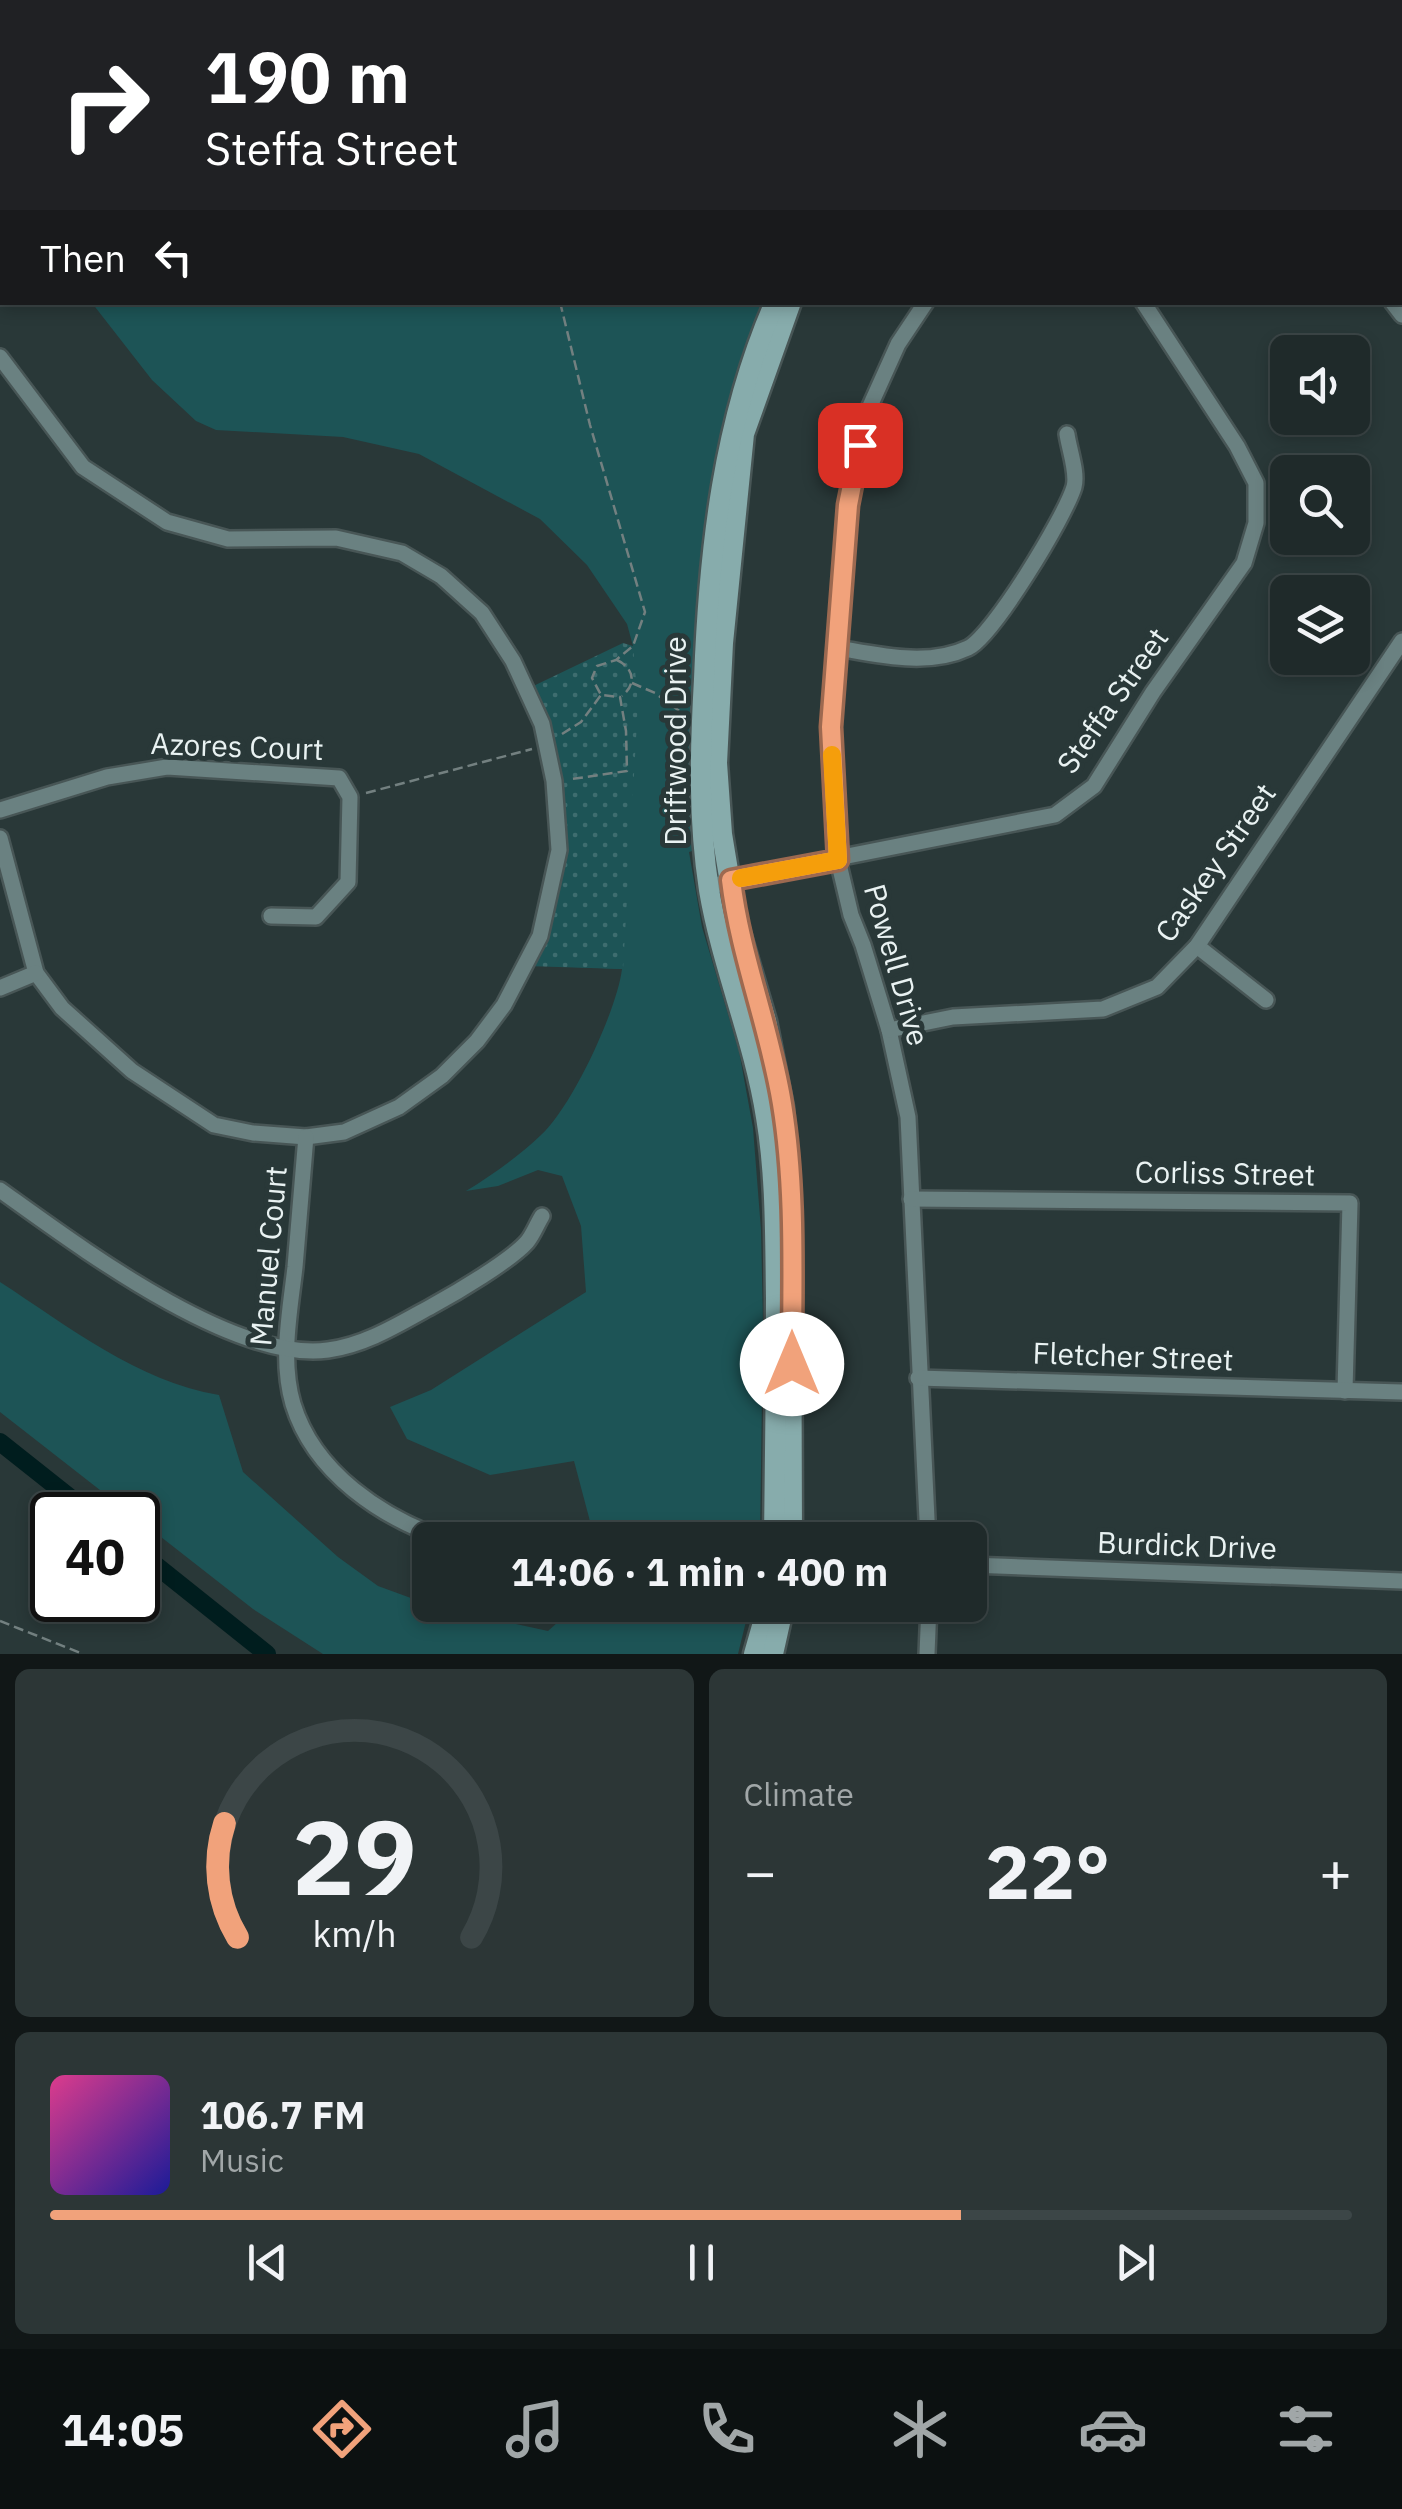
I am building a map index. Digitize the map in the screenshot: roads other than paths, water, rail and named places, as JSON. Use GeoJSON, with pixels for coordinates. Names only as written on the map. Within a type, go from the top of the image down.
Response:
{"type":"FeatureCollection","features":[{"type":"Feature","properties":{"kind":"street","name":"Driftwood Drive"},"geometry":{"type":"LineString","coordinates":[[774,305],[752,356],[732,430],[706,622],[701,823],[709,887],[767,1118],[776,1223],[774,1522]]}},
{"type":"Feature","properties":{"kind":"street","name":"Driftwood Drive"},"geometry":{"type":"LineString","coordinates":[[790,305],[744,434],[717,763],[722,834],[736,919],[766,1022],[783,1107],[791,1216],[792,1522]]}},
{"type":"Feature","properties":{"kind":"street","name":"Powell Drive"},"geometry":{"type":"LineString","coordinates":[[924,305],[898,344],[866,415],[848,505],[831,727],[838,860],[850,916],[864,945],[889,1030],[908,1117],[927,1522]]}},
{"type":"Feature","properties":{"kind":"street","name":"Steffa Street"},"geometry":{"type":"LineString","coordinates":[[709,887],[1055,816],[1094,786],[1153,692],[1244,562],[1256,523],[1256,483],[1237,446],[1145,305]]}},
{"type":"Feature","properties":{"kind":"street"},"geometry":{"type":"LineString","coordinates":[[0,357],[84,467],[167,522],[228,539],[336,538],[402,553],[441,576],[482,613],[542,724],[554,781],[558,850],[540,936],[504,1005],[477,1041],[442,1076],[400,1107],[344,1132],[306,1137],[253,1134],[214,1125],[132,1070],[62,1008],[36,973],[0,838]]}},
{"type":"Feature","properties":{"kind":"street"},"geometry":{"type":"LineString","coordinates":[[838,648],[892,658],[938,658],[971,647],[996,619],[1048,539],[1075,484],[1067,434]]}},
{"type":"Feature","properties":{"kind":"street","name":"Caskey Street"},"geometry":{"type":"LineString","coordinates":[[889,1030],[952,1017],[1103,1009],[1157,987],[1197,946],[1402,641]]}},
{"type":"Feature","properties":{"kind":"street","name":"Azores Court"},"geometry":{"type":"LineString","coordinates":[[0,810],[107,777],[167,767],[339,778],[350,797],[348,882],[316,916],[271,916]]}},
{"type":"Feature","properties":{"kind":"street"},"geometry":{"type":"LineString","coordinates":[[1197,946],[1266,1000]]}},
{"type":"Feature","properties":{"kind":"street"},"geometry":{"type":"LineString","coordinates":[[0,988],[36,973]]}},
{"type":"Feature","properties":{"kind":"street","name":"Manuel Court"},"geometry":{"type":"LineString","coordinates":[[306,1137],[286,1352],[292,1402],[325,1464],[394,1520],[412,1527]]}},
{"type":"Feature","properties":{"kind":"street"},"geometry":{"type":"LineString","coordinates":[[0,1190],[98,1260],[219,1328],[286,1352],[330,1350],[375,1338],[460,1290],[527,1242],[542,1216]]}},
{"type":"Feature","properties":{"kind":"street","name":"Corliss Street"},"geometry":{"type":"LineString","coordinates":[[911,1198],[1350,1203],[1346,1390]]}},
{"type":"Feature","properties":{"kind":"street","name":"Fletcher Street"},"geometry":{"type":"LineString","coordinates":[[918,1378],[1402,1392]]}},
{"type":"Feature","properties":{"kind":"street","name":"Burdick Drive"},"geometry":{"type":"LineString","coordinates":[[987,1566],[1402,1581]]}},
{"type":"Feature","properties":{"kind":"street"},"geometry":{"type":"LineString","coordinates":[[754,1654],[763,1622]]}},
{"type":"Feature","properties":{"kind":"street"},"geometry":{"type":"LineString","coordinates":[[773,1654],[780,1622]]}},
{"type":"Feature","properties":{"kind":"street"},"geometry":{"type":"LineString","coordinates":[[927,1654],[928,1622]]}},
{"type":"Feature","properties":{"kind":"waterway"},"geometry":{"type":"LineString","coordinates":[[0,1442],[63,1492]]}},
{"type":"Feature","properties":{"kind":"waterway"},"geometry":{"type":"LineString","coordinates":[[160,1569],[267,1654]]}}]}
